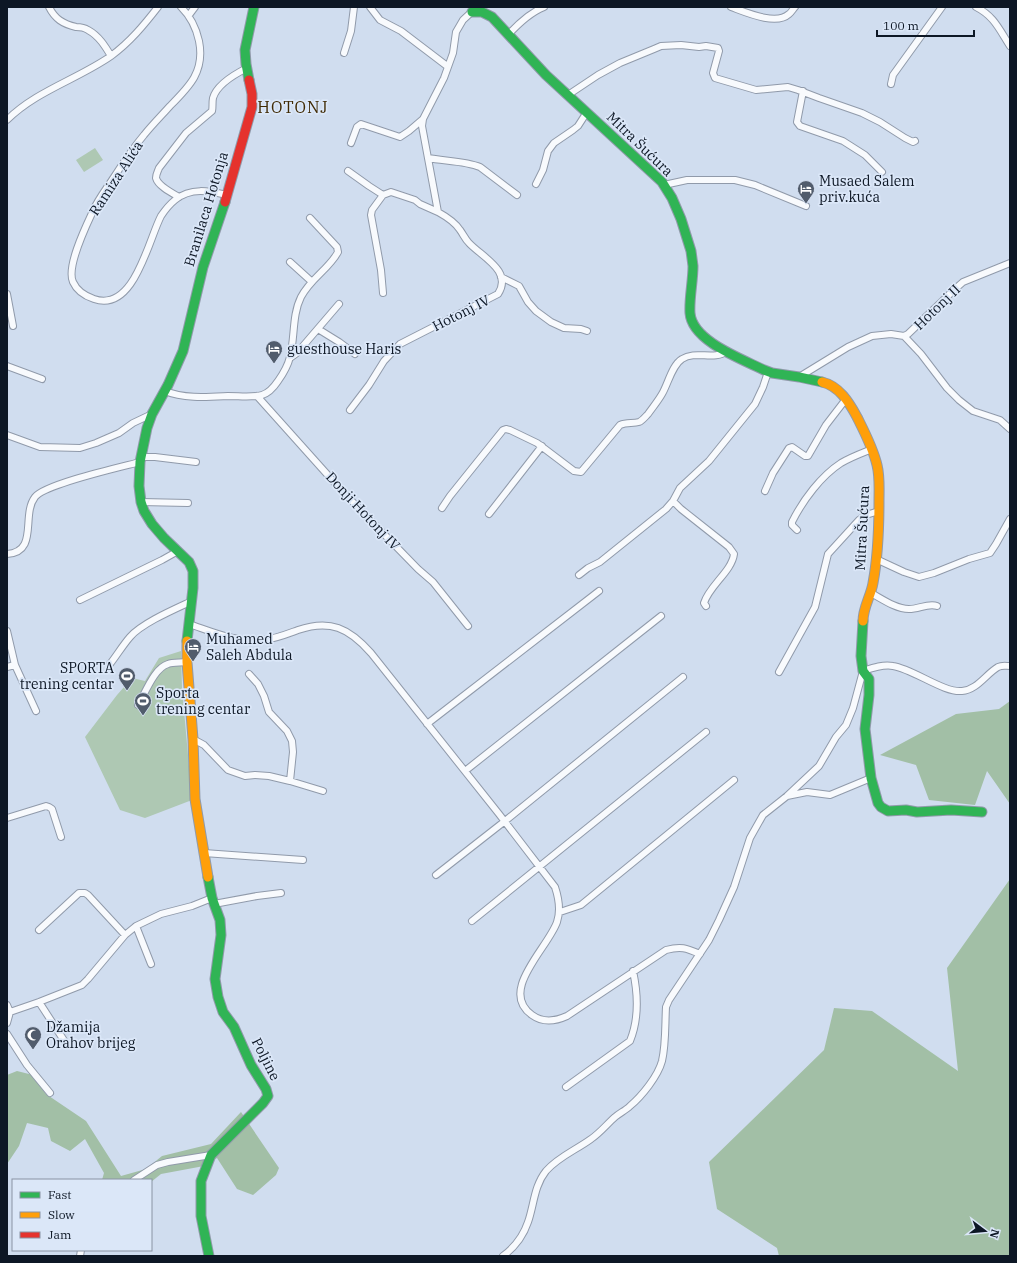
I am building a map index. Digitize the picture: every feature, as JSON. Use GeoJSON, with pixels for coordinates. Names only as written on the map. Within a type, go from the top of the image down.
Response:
{"type":"FeatureCollection","features":[{"type":"Feature","properties":{"kind":"street"},"geometry":{"type":"LineString","coordinates":[[49,7],[53,15],[57,18],[67,24],[89,30],[97,36],[111,56]]}},
{"type":"Feature","properties":{"kind":"street"},"geometry":{"type":"LineString","coordinates":[[7,120],[24,105],[111,56],[126,45],[158,7]]}},
{"type":"Feature","properties":{"kind":"street","name":"Ramiza Alića"},"geometry":{"type":"LineString","coordinates":[[181,7],[189,15],[196,28],[200,47],[199,66],[196,76],[185,92],[143,136],[94,208],[73,261],[71,276],[73,282],[81,292],[88,297],[103,301],[115,299],[125,292],[135,277],[162,215],[171,204],[179,197],[192,191],[206,191],[227,195]]}},
{"type":"Feature","properties":{"kind":"street"},"geometry":{"type":"LineString","coordinates":[[189,15],[195,7]]}},
{"type":"Feature","properties":{"kind":"street","name":"Branilaca Hotonja"},"geometry":{"type":"LineString","coordinates":[[213,901],[195,799],[193,739],[187,662],[187,646],[194,578],[193,571],[189,562],[159,533],[144,511],[138,486],[140,460],[146,428],[183,351],[203,267],[227,195],[252,107],[253,97],[245,58],[246,43],[254,7]]}},
{"type":"Feature","properties":{"kind":"street"},"geometry":{"type":"LineString","coordinates":[[344,53],[351,31],[354,7]]}},
{"type":"Feature","properties":{"kind":"street"},"geometry":{"type":"LineString","coordinates":[[370,7],[380,20],[401,31],[448,66],[444,78],[423,119],[422,126],[438,212]]}},
{"type":"Feature","properties":{"kind":"street"},"geometry":{"type":"LineString","coordinates":[[508,35],[522,20],[536,10],[544,7]]}},
{"type":"Feature","properties":{"kind":"street"},"geometry":{"type":"LineString","coordinates":[[731,7],[764,18],[773,19],[783,18],[795,7]]}},
{"type":"Feature","properties":{"kind":"street"},"geometry":{"type":"LineString","coordinates":[[892,84],[893,75],[942,7]]}},
{"type":"Feature","properties":{"kind":"street"},"geometry":{"type":"LineString","coordinates":[[976,7],[988,14],[994,20],[1010,46]]}},
{"type":"Feature","properties":{"kind":"street","name":"Mitra Šućura"},"geometry":{"type":"LineString","coordinates":[[448,66],[453,53],[456,32],[463,20],[474,10],[488,14],[546,75],[668,190],[685,232],[693,260],[690,313],[696,330],[704,338],[768,372],[829,384],[846,399],[862,426],[872,449],[877,465],[879,480],[876,559],[871,593],[863,615],[861,650],[863,671],[869,679],[869,695],[865,729],[868,757],[871,778],[878,803],[881,807],[888,811],[906,810],[918,812],[951,810],[982,812]]}},
{"type":"Feature","properties":{"kind":"street"},"geometry":{"type":"LineString","coordinates":[[568,95],[598,75],[636,56],[661,46],[706,46],[718,48],[719,51],[712,73],[715,78],[756,90],[788,87],[803,91],[818,98],[862,113],[913,142],[915,141]]}},
{"type":"Feature","properties":{"kind":"street"},"geometry":{"type":"LineString","coordinates":[[179,197],[160,183],[156,178],[159,168],[186,133],[212,111],[213,99],[216,93],[234,75],[247,68]]}},
{"type":"Feature","properties":{"kind":"street"},"geometry":{"type":"LineString","coordinates":[[803,91],[797,122],[800,126],[843,141],[865,155],[882,172]]}},
{"type":"Feature","properties":{"kind":"street"},"geometry":{"type":"LineString","coordinates":[[536,184],[548,151],[554,143],[578,126],[587,112]]}},
{"type":"Feature","properties":{"kind":"street"},"geometry":{"type":"LineString","coordinates":[[351,143],[358,126],[361,124],[400,137],[423,119]]}},
{"type":"Feature","properties":{"kind":"street"},"geometry":{"type":"LineString","coordinates":[[428,158],[473,164],[480,167],[518,195]]}},
{"type":"Feature","properties":{"kind":"street"},"geometry":{"type":"LineString","coordinates":[[348,171],[383,195]]}},
{"type":"Feature","properties":{"kind":"street"},"geometry":{"type":"LineString","coordinates":[[664,185],[688,180],[735,180],[756,185],[806,206]]}},
{"type":"Feature","properties":{"kind":"street"},"geometry":{"type":"LineString","coordinates":[[383,293],[381,270],[371,215],[372,210],[383,195],[391,192],[415,200],[455,223],[466,240],[490,261],[501,277],[519,286],[528,302],[551,322],[564,328],[581,329],[587,331]]}},
{"type":"Feature","properties":{"kind":"street"},"geometry":{"type":"LineString","coordinates":[[165,391],[174,395],[197,397],[253,397],[264,394],[272,389],[286,368],[290,358],[296,310],[301,297],[311,281],[338,252],[337,247],[310,218]]}},
{"type":"Feature","properties":{"kind":"street"},"geometry":{"type":"LineString","coordinates":[[290,262],[311,281]]}},
{"type":"Feature","properties":{"kind":"street","name":"Hotonj II"},"geometry":{"type":"LineString","coordinates":[[799,377],[848,347],[872,336],[891,334],[904,336],[908,334],[954,288],[964,282],[1010,263]]}},
{"type":"Feature","properties":{"kind":"street","name":"Hotonj IV"},"geometry":{"type":"LineString","coordinates":[[350,410],[369,385],[384,361],[400,344],[498,294],[502,284],[501,277]]}},
{"type":"Feature","properties":{"kind":"street"},"geometry":{"type":"LineString","coordinates":[[7,294],[13,326]]}},
{"type":"Feature","properties":{"kind":"street"},"geometry":{"type":"LineString","coordinates":[[290,358],[297,353],[339,304]]}},
{"type":"Feature","properties":{"kind":"street"},"geometry":{"type":"LineString","coordinates":[[318,329],[355,354]]}},
{"type":"Feature","properties":{"kind":"street"},"geometry":{"type":"LineString","coordinates":[[904,336],[921,354],[947,388],[959,400],[972,411],[1000,420],[1010,429]]}},
{"type":"Feature","properties":{"kind":"street"},"geometry":{"type":"LineString","coordinates":[[442,508],[503,430],[510,430],[542,446],[574,471],[582,472],[620,424],[639,422],[643,419],[663,393],[674,367],[682,358],[696,355],[718,355],[727,351]]}},
{"type":"Feature","properties":{"kind":"street"},"geometry":{"type":"LineString","coordinates":[[7,366],[42,379]]}},
{"type":"Feature","properties":{"kind":"street"},"geometry":{"type":"LineString","coordinates":[[579,574],[600,562],[666,509],[673,501],[680,488],[709,461],[755,404],[768,372]]}},
{"type":"Feature","properties":{"kind":"street","name":"Donji Hotonj IV"},"geometry":{"type":"LineString","coordinates":[[257,396],[343,492],[418,569],[433,582],[468,626]]}},
{"type":"Feature","properties":{"kind":"street"},"geometry":{"type":"LineString","coordinates":[[765,491],[773,473],[789,448],[792,447],[805,456],[808,456],[826,425],[846,399]]}},
{"type":"Feature","properties":{"kind":"street"},"geometry":{"type":"LineString","coordinates":[[7,435],[40,447],[80,448],[119,433],[133,423],[152,414]]}},
{"type":"Feature","properties":{"kind":"street"},"geometry":{"type":"LineString","coordinates":[[488,514],[542,446]]}},
{"type":"Feature","properties":{"kind":"street"},"geometry":{"type":"LineString","coordinates":[[797,530],[792,525],[792,522],[817,484],[842,463],[872,449]]}},
{"type":"Feature","properties":{"kind":"street"},"geometry":{"type":"LineString","coordinates":[[7,554],[17,552],[24,546],[27,537],[32,503],[36,496],[43,491],[83,477],[155,457],[196,462]]}},
{"type":"Feature","properties":{"kind":"street"},"geometry":{"type":"LineString","coordinates":[[673,501],[729,547],[734,554],[732,563],[705,599],[704,603],[706,606]]}},
{"type":"Feature","properties":{"kind":"street"},"geometry":{"type":"LineString","coordinates":[[141,502],[188,503]]}},
{"type":"Feature","properties":{"kind":"street"},"geometry":{"type":"LineString","coordinates":[[779,672],[815,606],[825,559],[828,554],[859,520],[866,515],[879,511]]}},
{"type":"Feature","properties":{"kind":"street"},"geometry":{"type":"LineString","coordinates":[[876,559],[919,577],[934,573],[990,552],[1010,518]]}},
{"type":"Feature","properties":{"kind":"street"},"geometry":{"type":"LineString","coordinates":[[80,600],[178,551]]}},
{"type":"Feature","properties":{"kind":"street"},"geometry":{"type":"LineString","coordinates":[[427,724],[599,591]]}},
{"type":"Feature","properties":{"kind":"street"},"geometry":{"type":"LineString","coordinates":[[871,593],[894,605],[907,609],[929,605],[937,606]]}},
{"type":"Feature","properties":{"kind":"street"},"geometry":{"type":"LineString","coordinates":[[110,664],[130,636],[135,632],[192,600]]}},
{"type":"Feature","properties":{"kind":"street"},"geometry":{"type":"LineString","coordinates":[[465,771],[661,616]]}},
{"type":"Feature","properties":{"kind":"street"},"geometry":{"type":"LineString","coordinates":[[189,624],[238,640],[250,641],[275,638],[318,625],[329,625],[338,627],[357,638],[364,645],[505,821],[555,887],[560,899],[560,912],[557,923],[551,936],[528,969],[522,982],[520,994],[523,1004],[529,1013],[538,1019],[558,1020],[567,1016],[666,950],[676,947],[700,954]]}},
{"type":"Feature","properties":{"kind":"street"},"geometry":{"type":"LineString","coordinates":[[7,631],[15,665],[36,711]]}},
{"type":"Feature","properties":{"kind":"street"},"geometry":{"type":"LineString","coordinates":[[138,705],[154,676],[161,668],[168,664],[187,662]]}},
{"type":"Feature","properties":{"kind":"street"},"geometry":{"type":"LineString","coordinates":[[7,667],[15,665]]}},
{"type":"Feature","properties":{"kind":"street"},"geometry":{"type":"LineString","coordinates":[[503,1256],[513,1248],[526,1229],[536,1190],[546,1171],[555,1163],[596,1135],[615,1116],[630,1106],[643,1093],[656,1073],[664,1050],[666,1007],[668,1000],[709,940],[728,902],[750,838],[763,816],[819,766],[836,737],[846,724],[854,708],[863,671],[883,665],[893,666],[946,688],[956,691],[964,691],[972,688],[998,667],[1010,666]]}},
{"type":"Feature","properties":{"kind":"street"},"geometry":{"type":"LineString","coordinates":[[249,674],[258,684],[269,712],[286,731],[292,741],[293,752],[290,780]]}},
{"type":"Feature","properties":{"kind":"street"},"geometry":{"type":"LineString","coordinates":[[436,874],[505,821],[683,677]]}},
{"type":"Feature","properties":{"kind":"street"},"geometry":{"type":"LineString","coordinates":[[472,921],[706,732]]}},
{"type":"Feature","properties":{"kind":"street"},"geometry":{"type":"LineString","coordinates":[[193,739],[204,745],[228,770],[245,776],[269,776],[290,780],[323,792]]}},
{"type":"Feature","properties":{"kind":"street"},"geometry":{"type":"LineString","coordinates":[[787,796],[807,792],[830,795],[871,778]]}},
{"type":"Feature","properties":{"kind":"street"},"geometry":{"type":"LineString","coordinates":[[560,912],[581,905],[734,780]]}},
{"type":"Feature","properties":{"kind":"street"},"geometry":{"type":"LineString","coordinates":[[7,818],[46,806],[49,807],[52,809],[61,837]]}},
{"type":"Feature","properties":{"kind":"street"},"geometry":{"type":"LineString","coordinates":[[204,853],[303,860]]}},
{"type":"Feature","properties":{"kind":"street"},"geometry":{"type":"LineString","coordinates":[[40,930],[79,893],[85,893],[125,935]]}},
{"type":"Feature","properties":{"kind":"street"},"geometry":{"type":"LineString","coordinates":[[10,1012],[82,985],[125,935],[136,926],[161,914],[213,901],[282,893]]}},
{"type":"Feature","properties":{"kind":"street","name":"Poljine"},"geometry":{"type":"LineString","coordinates":[[209,1256],[201,1216],[201,1181],[210,1155],[264,1103],[268,1096],[266,1088],[251,1065],[234,1027],[223,1012],[218,997],[214,978],[221,936],[220,920],[213,901]]}},
{"type":"Feature","properties":{"kind":"street"},"geometry":{"type":"LineString","coordinates":[[136,926],[151,964]]}},
{"type":"Feature","properties":{"kind":"street"},"geometry":{"type":"LineString","coordinates":[[566,1087],[630,1041],[634,1031],[636,1018],[636,984],[633,971]]}},
{"type":"Feature","properties":{"kind":"street"},"geometry":{"type":"LineString","coordinates":[[39,1002],[65,1042]]}},
{"type":"Feature","properties":{"kind":"street"},"geometry":{"type":"LineString","coordinates":[[7,1005],[10,1012],[7,1023]]}},
{"type":"Feature","properties":{"kind":"street"},"geometry":{"type":"LineString","coordinates":[[7,1034],[27,1065],[50,1093]]}},
{"type":"Feature","properties":{"kind":"street"},"geometry":{"type":"LineString","coordinates":[[136,1179],[158,1165],[210,1155]]}},
{"type":"Feature","properties":{"kind":"green space"},"geometry":{"type":"Polygon","coordinates":[[[95,148],[103,160],[84,172],[76,160],[95,148]]]}},
{"type":"Feature","properties":{"kind":"green space","name":"Sporta trening centar"},"geometry":{"type":"Polygon","coordinates":[[[181,651],[182,688],[192,800],[145,818],[120,810],[85,737],[132,678],[145,681],[159,658],[181,651]]]}},
{"type":"Feature","properties":{"kind":"green space"},"geometry":{"type":"Polygon","coordinates":[[[1010,701],[1010,804],[987,771],[975,805],[929,800],[916,765],[880,755],[956,714],[999,709],[1010,701]]]}},
{"type":"Feature","properties":{"kind":"green space"},"geometry":{"type":"Polygon","coordinates":[[[1010,879],[1010,1256],[779,1256],[777,1248],[717,1209],[709,1162],[824,1050],[834,1008],[872,1011],[958,1071],[947,968],[1010,879]]]}},
{"type":"Feature","properties":{"kind":"green space"},"geometry":{"type":"Polygon","coordinates":[[[17,1071],[33,1075],[46,1094],[86,1121],[121,1176],[146,1169],[162,1156],[211,1144],[241,1112],[279,1168],[276,1175],[253,1195],[237,1189],[217,1158],[204,1166],[161,1174],[152,1181],[152,1179],[102,1179],[104,1173],[85,1139],[70,1151],[51,1141],[48,1128],[27,1123],[19,1146],[7,1164],[7,1075],[17,1071]]]}},
{"type":"Feature","properties":{"kind":"traffic: fast"},"geometry":{"type":"LineString","coordinates":[[249,80],[245,50],[254,7]]}},
{"type":"Feature","properties":{"kind":"traffic: fast"},"geometry":{"type":"LineString","coordinates":[[472,12],[482,12],[492,17],[546,75],[662,182],[672,198],[681,219],[691,251],[693,266],[690,313],[693,323],[699,332],[708,340],[731,355],[764,370],[772,373],[822,382]]}},
{"type":"Feature","properties":{"kind":"traffic: fast"},"geometry":{"type":"LineString","coordinates":[[187,641],[193,588],[193,571],[189,562],[164,538],[152,524],[144,511],[139,486],[140,462],[147,428],[152,414],[168,385],[183,351],[203,267],[225,202]]}},
{"type":"Feature","properties":{"kind":"traffic: fast"},"geometry":{"type":"LineString","coordinates":[[863,621],[861,656],[863,671],[869,679],[869,695],[865,729],[871,778],[878,803],[881,807],[888,811],[906,810],[917,812],[951,810],[982,812]]}},
{"type":"Feature","properties":{"kind":"traffic: fast"},"geometry":{"type":"LineString","coordinates":[[208,877],[212,898],[220,920],[221,935],[215,979],[218,997],[223,1012],[234,1027],[251,1065],[266,1089],[268,1096],[263,1103],[211,1155],[201,1181],[201,1216],[209,1256]]}},
{"type":"Feature","properties":{"kind":"traffic: slow"},"geometry":{"type":"LineString","coordinates":[[822,382],[834,387],[843,395],[851,406],[868,441],[878,470],[879,511],[875,573],[871,592],[864,611],[863,621]]}},
{"type":"Feature","properties":{"kind":"traffic: slow"},"geometry":{"type":"LineString","coordinates":[[187,641],[195,799],[208,877]]}},
{"type":"Feature","properties":{"kind":"traffic: jam"},"geometry":{"type":"LineString","coordinates":[[225,202],[252,107],[252,94],[249,80]]}},
{"type":"Feature","properties":{"kind":"place","name":"Musaed Salem priv.kuća"},"geometry":{"type":"Point","coordinates":[806,204]}},
{"type":"Feature","properties":{"kind":"place","name":"guesthouse Haris"},"geometry":{"type":"Point","coordinates":[274,364]}},
{"type":"Feature","properties":{"kind":"place","name":"Muhamed Saleh Abdula"},"geometry":{"type":"Point","coordinates":[193,662]}},
{"type":"Feature","properties":{"kind":"place","name":"SPORTA trening centar"},"geometry":{"type":"Point","coordinates":[127,691]}},
{"type":"Feature","properties":{"kind":"place","name":"Sporta trening centar"},"geometry":{"type":"Point","coordinates":[143,716]}},
{"type":"Feature","properties":{"kind":"place","name":"Džamija Orahov brijeg"},"geometry":{"type":"Point","coordinates":[33,1050]}},
{"type":"Feature","properties":{"kind":"district","name":"HOTONJ"},"geometry":{"type":"Point","coordinates":[293,107]}}]}
